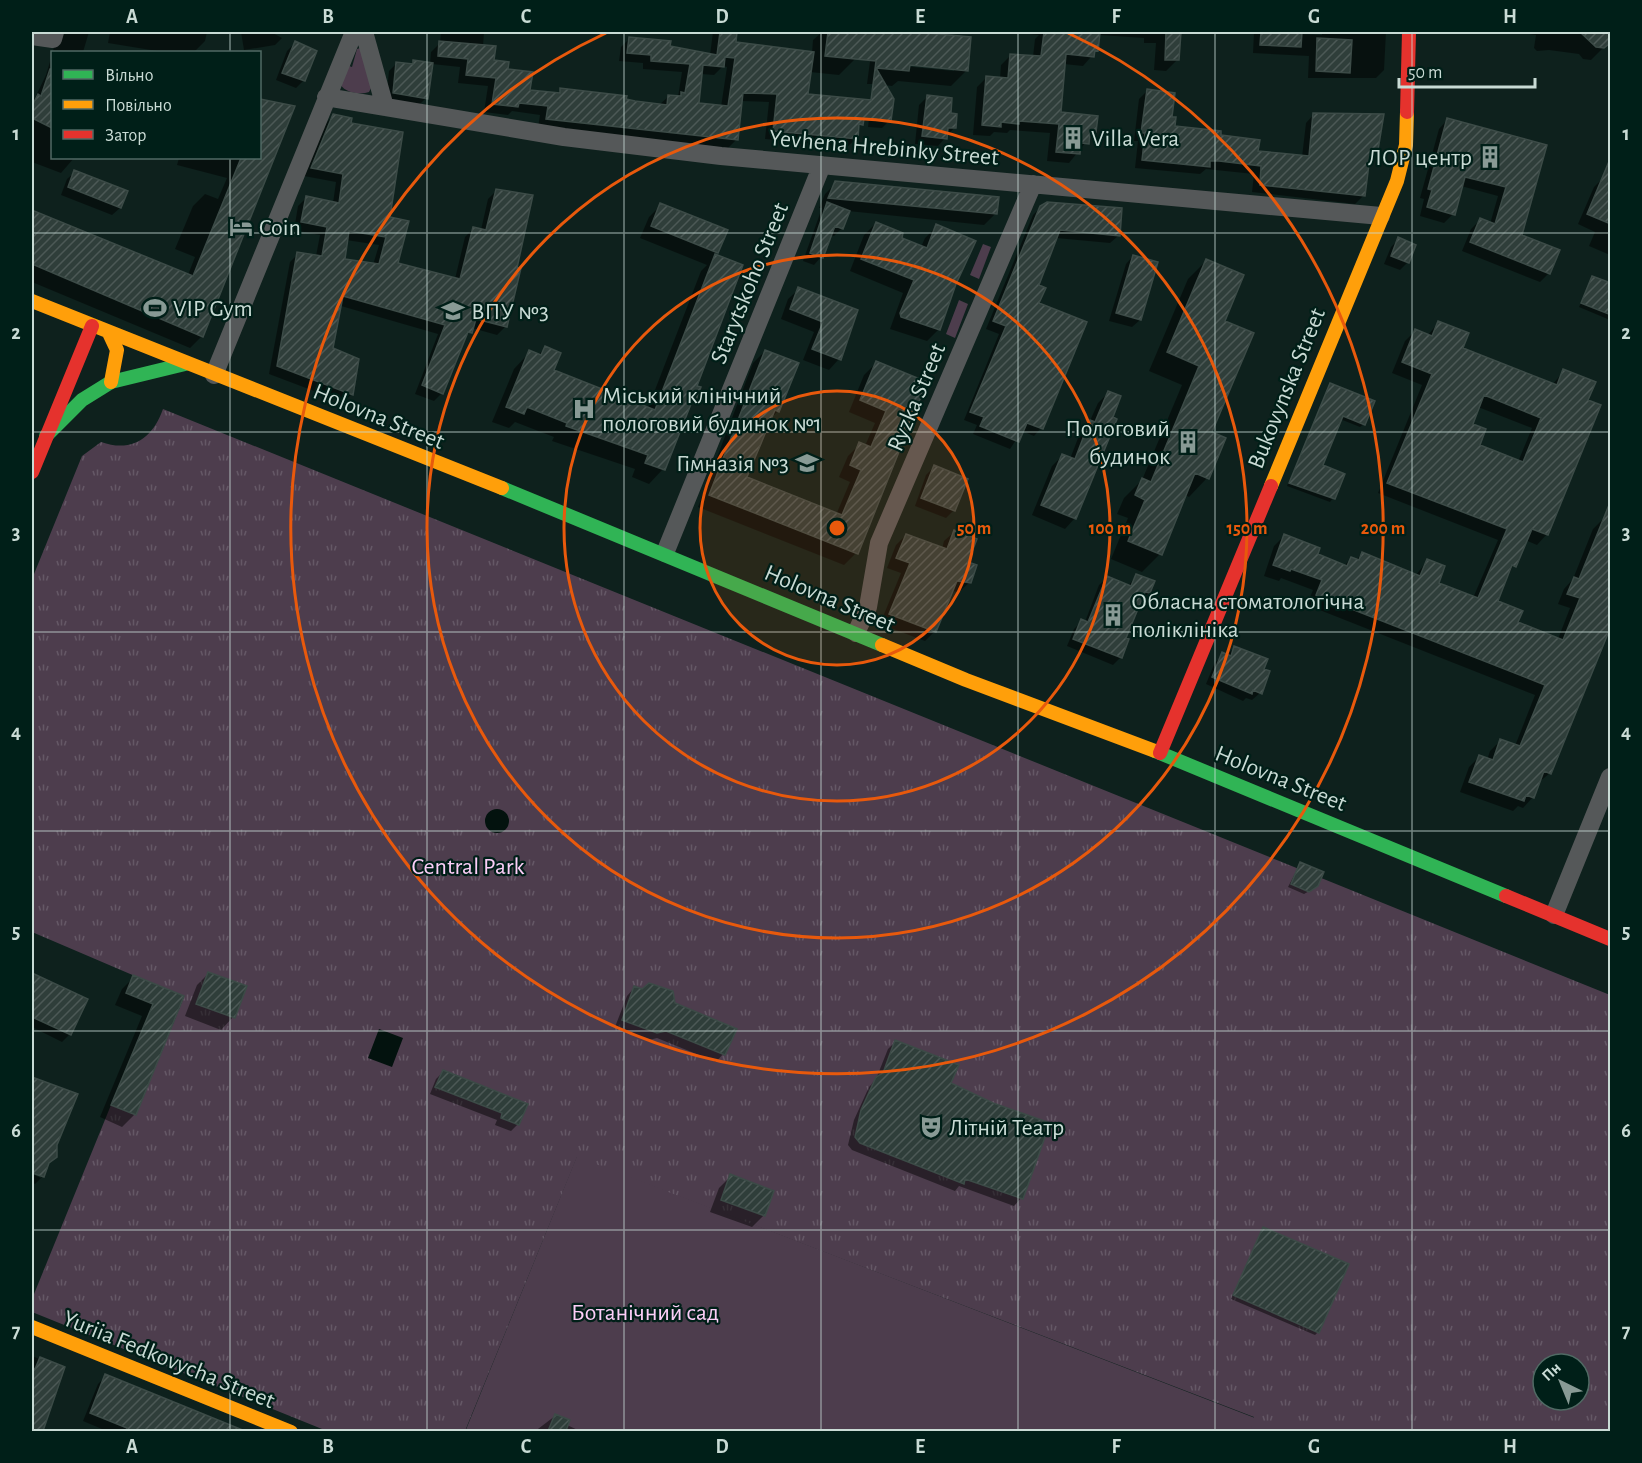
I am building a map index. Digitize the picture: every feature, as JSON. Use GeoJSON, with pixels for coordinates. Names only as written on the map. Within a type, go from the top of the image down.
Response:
{"type":"FeatureCollection","features":[{"type":"Feature","properties":{"kind":"main road","name":"Bukovynska Street"},"geometry":{"type":"LineString","coordinates":[[1160,753],[1397,181],[1406,145],[1409,32]]}},
{"type":"Feature","properties":{"kind":"main road","name":"Holovna Street"},"geometry":{"type":"LineString","coordinates":[[32,301],[185,364],[665,553],[966,680],[1160,753],[1611,939]]}},
{"type":"Feature","properties":{"kind":"main road"},"geometry":{"type":"LineString","coordinates":[[32,472],[92,326]]}},
{"type":"Feature","properties":{"kind":"main road"},"geometry":{"type":"LineString","coordinates":[[109,333],[117,350],[111,382]]}},
{"type":"Feature","properties":{"kind":"main road"},"geometry":{"type":"LineString","coordinates":[[46,436],[82,400],[111,382],[185,364]]}},
{"type":"Feature","properties":{"kind":"main road","name":"Yuriia Fedkovycha Street"},"geometry":{"type":"LineString","coordinates":[[32,1327],[291,1431]]}},
{"type":"Feature","properties":{"kind":"street"},"geometry":{"type":"LineString","coordinates":[[32,36],[53,39],[55,32]]}},
{"type":"Feature","properties":{"kind":"street"},"geometry":{"type":"LineString","coordinates":[[214,375],[354,32]]}},
{"type":"Feature","properties":{"kind":"street"},"geometry":{"type":"LineString","coordinates":[[364,32],[386,107]]}},
{"type":"Feature","properties":{"kind":"street","name":"Yevhena Hrebinky Street"},"geometry":{"type":"LineString","coordinates":[[326,97],[564,137],[721,156],[1381,216]]}},
{"type":"Feature","properties":{"kind":"street","name":"Starytskoho Street"},"geometry":{"type":"LineString","coordinates":[[665,553],[822,165]]}},
{"type":"Feature","properties":{"kind":"street","name":"Ryzka Street"},"geometry":{"type":"LineString","coordinates":[[856,633],[868,607],[879,543],[1032,184]]}},
{"type":"Feature","properties":{"kind":"street"},"geometry":{"type":"LineString","coordinates":[[1554,915],[1611,777]]}},
{"type":"Feature","properties":{"kind":"green space"},"geometry":{"type":"Polygon","coordinates":[[[360,48],[372,86],[369,92],[354,93],[341,85],[349,66],[352,67],[357,49],[360,48]]]}},
{"type":"Feature","properties":{"kind":"green space"},"geometry":{"type":"Polygon","coordinates":[[[983,244],[991,247],[979,279],[970,275],[983,244]]]}},
{"type":"Feature","properties":{"kind":"green space"},"geometry":{"type":"Polygon","coordinates":[[[959,300],[968,304],[955,338],[946,334],[959,300]]]}},
{"type":"Feature","properties":{"kind":"green space","name":"Central Park"},"geometry":{"type":"Polygon","coordinates":[[[163,409],[1610,995],[1610,1431],[1250,1431],[1254,1417],[577,1157],[465,1431],[327,1431],[32,1312],[32,1299],[111,1105],[136,1115],[184,997],[32,932],[32,579],[82,456],[101,442],[122,446],[132,444],[147,435],[163,409]]]}},
{"type":"Feature","properties":{"kind":"green space","name":"Ботанічний сад"},"geometry":{"type":"Polygon","coordinates":[[[577,1156],[1255,1418],[1250,1432],[465,1432],[577,1156]]]}},
{"type":"Feature","properties":{"kind":"shaded area"},"geometry":{"type":"Polygon","coordinates":[[[497,809],[502,810],[508,816],[508,826],[502,832],[497,833],[492,832],[486,826],[485,821],[486,816],[492,810],[497,809]]]}},
{"type":"Feature","properties":{"kind":"shaded area"},"geometry":{"type":"Polygon","coordinates":[[[379,1029],[403,1038],[392,1067],[368,1058],[379,1029]]]}},
{"type":"Feature","properties":{"kind":"building"},"geometry":{"type":"Polygon","coordinates":[[[720,32],[737,32],[736,42],[814,52],[808,94],[871,100],[876,61],[825,56],[828,32],[916,32],[971,37],[968,71],[910,65],[909,71],[876,68],[894,99],[891,121],[864,119],[863,125],[859,124],[858,139],[773,131],[777,94],[743,93],[738,140],[546,119],[548,106],[519,103],[518,107],[492,104],[496,78],[466,75],[468,59],[438,56],[439,41],[496,46],[494,60],[509,62],[508,69],[533,72],[530,90],[560,93],[560,88],[627,96],[626,99],[667,105],[668,95],[681,96],[681,92],[685,93],[690,64],[651,61],[651,55],[627,53],[629,37],[671,41],[670,46],[717,55],[720,32]],[[725,57],[724,67],[703,65],[699,103],[728,106],[735,58],[725,57]]]}},
{"type":"Feature","properties":{"kind":"building"},"geometry":{"type":"Polygon","coordinates":[[[1044,32],[1100,33],[1098,51],[1095,50],[1094,57],[1066,54],[1061,112],[1098,116],[1096,132],[1090,132],[1089,144],[1081,143],[1080,154],[1056,152],[1059,124],[1019,121],[1019,124],[1001,122],[1001,127],[982,125],[986,76],[1008,78],[1010,54],[1041,56],[1044,32]]]}},
{"type":"Feature","properties":{"kind":"building"},"geometry":{"type":"Polygon","coordinates":[[[1166,32],[1181,32],[1179,60],[1165,60],[1166,32]]]}},
{"type":"Feature","properties":{"kind":"building"},"geometry":{"type":"Polygon","coordinates":[[[1261,32],[1302,32],[1301,47],[1260,45],[1261,32]]]}},
{"type":"Feature","properties":{"kind":"building"},"geometry":{"type":"Polygon","coordinates":[[[1580,32],[1611,32],[1609,44],[1604,48],[1596,47],[1580,32]]]}},
{"type":"Feature","properties":{"kind":"building"},"geometry":{"type":"Polygon","coordinates":[[[1317,38],[1352,40],[1350,73],[1316,71],[1317,38]]]}},
{"type":"Feature","properties":{"kind":"building"},"geometry":{"type":"Polygon","coordinates":[[[295,41],[317,51],[305,81],[282,73],[295,41]]]}},
{"type":"Feature","properties":{"kind":"building"},"geometry":{"type":"Polygon","coordinates":[[[413,60],[433,63],[428,99],[393,93],[396,62],[413,64],[413,60]]]}},
{"type":"Feature","properties":{"kind":"building"},"geometry":{"type":"Polygon","coordinates":[[[51,69],[51,128],[32,118],[32,106],[38,94],[41,96],[51,69]]]}},
{"type":"Feature","properties":{"kind":"building"},"geometry":{"type":"Polygon","coordinates":[[[1147,89],[1175,93],[1172,117],[1176,117],[1175,126],[1221,131],[1221,135],[1260,140],[1258,151],[1309,156],[1313,113],[1384,114],[1377,156],[1370,156],[1365,196],[1260,185],[1261,166],[1210,161],[1210,167],[1142,160],[1145,133],[1141,133],[1147,89]]]}},
{"type":"Feature","properties":{"kind":"building"},"geometry":{"type":"Polygon","coordinates":[[[927,95],[952,98],[951,113],[957,114],[956,128],[948,128],[947,139],[922,136],[927,95]]]}},
{"type":"Feature","properties":{"kind":"building"},"geometry":{"type":"Polygon","coordinates":[[[261,99],[295,106],[203,337],[32,264],[32,210],[193,276],[241,159],[261,159],[261,99]]]}},
{"type":"Feature","properties":{"kind":"building"},"geometry":{"type":"Polygon","coordinates":[[[333,114],[352,118],[351,123],[403,132],[390,217],[409,221],[398,263],[460,279],[473,227],[486,230],[496,189],[533,195],[517,268],[521,268],[507,327],[476,319],[472,333],[468,332],[443,394],[422,385],[445,325],[343,296],[333,348],[359,359],[353,395],[277,366],[297,252],[322,256],[327,227],[301,222],[306,196],[339,203],[343,174],[311,168],[333,114]],[[349,231],[345,259],[379,264],[386,237],[349,231]]]}},
{"type":"Feature","properties":{"kind":"building","name":"ЛОР центр"},"geometry":{"type":"Polygon","coordinates":[[[1447,118],[1547,145],[1522,235],[1560,250],[1550,274],[1470,242],[1480,218],[1495,224],[1506,187],[1465,177],[1455,215],[1427,207],[1432,190],[1428,189],[1447,118]]]}},
{"type":"Feature","properties":{"kind":"building"},"geometry":{"type":"Polygon","coordinates":[[[1611,159],[1611,224],[1587,214],[1611,159]]]}},
{"type":"Feature","properties":{"kind":"building"},"geometry":{"type":"Polygon","coordinates":[[[74,170],[128,191],[121,208],[68,187],[74,170]]]}},
{"type":"Feature","properties":{"kind":"building"},"geometry":{"type":"Polygon","coordinates":[[[835,181],[999,197],[997,214],[828,198],[835,181]]]}},
{"type":"Feature","properties":{"kind":"building"},"geometry":{"type":"Polygon","coordinates":[[[827,202],[850,211],[843,229],[835,226],[823,258],[810,253],[827,202]]]}},
{"type":"Feature","properties":{"kind":"building"},"geometry":{"type":"Polygon","coordinates":[[[1047,202],[1122,208],[1120,236],[1060,230],[1039,285],[1046,288],[1039,303],[1087,322],[1043,429],[1027,423],[1019,442],[980,426],[984,417],[970,412],[1006,326],[993,321],[1040,206],[1047,202]]]}},
{"type":"Feature","properties":{"kind":"building"},"geometry":{"type":"Polygon","coordinates":[[[660,203],[728,230],[718,253],[651,226],[660,203]]]}},
{"type":"Feature","properties":{"kind":"building"},"geometry":{"type":"Polygon","coordinates":[[[876,222],[903,233],[902,238],[927,248],[936,224],[976,241],[956,284],[940,330],[901,317],[900,313],[914,280],[861,259],[876,222]]]}},
{"type":"Feature","properties":{"kind":"building"},"geometry":{"type":"Polygon","coordinates":[[[1398,237],[1416,245],[1409,263],[1391,256],[1398,237]]]}},
{"type":"Feature","properties":{"kind":"building"},"geometry":{"type":"Polygon","coordinates":[[[715,254],[743,265],[697,386],[701,387],[696,400],[693,399],[665,470],[645,463],[648,455],[566,426],[567,423],[527,407],[524,414],[506,407],[529,350],[541,355],[545,346],[561,353],[554,370],[655,410],[715,254]]]}},
{"type":"Feature","properties":{"kind":"building"},"geometry":{"type":"Polygon","coordinates":[[[1133,255],[1158,262],[1141,320],[1116,313],[1133,255]]]}},
{"type":"Feature","properties":{"kind":"building","name":"Пологовий будинок"},"geometry":{"type":"Polygon","coordinates":[[[1206,259],[1244,275],[1225,321],[1254,333],[1212,432],[1226,438],[1209,479],[1195,473],[1162,555],[1128,541],[1145,500],[1135,495],[1142,478],[1151,482],[1199,366],[1167,352],[1206,259]]]}},
{"type":"Feature","properties":{"kind":"building"},"geometry":{"type":"Polygon","coordinates":[[[1592,276],[1611,283],[1611,315],[1581,303],[1592,276]]]}},
{"type":"Feature","properties":{"kind":"building"},"geometry":{"type":"Polygon","coordinates":[[[798,287],[858,310],[841,360],[812,349],[823,322],[790,309],[798,287]]]}},
{"type":"Feature","properties":{"kind":"building"},"geometry":{"type":"Polygon","coordinates":[[[1438,321],[1469,333],[1463,348],[1557,385],[1563,369],[1596,382],[1588,400],[1601,405],[1548,535],[1532,529],[1516,567],[1512,565],[1498,601],[1523,611],[1518,622],[1563,640],[1580,598],[1567,594],[1574,577],[1579,579],[1611,500],[1611,626],[1551,774],[1544,771],[1534,798],[1526,795],[1524,801],[1469,782],[1479,755],[1493,760],[1500,739],[1520,746],[1545,685],[1316,595],[1322,580],[1273,565],[1284,534],[1320,548],[1318,554],[1347,566],[1351,557],[1359,560],[1362,552],[1420,576],[1427,559],[1445,566],[1439,583],[1478,598],[1507,529],[1387,483],[1432,374],[1402,362],[1415,329],[1432,336],[1438,321]],[[1484,395],[1473,424],[1486,429],[1480,445],[1523,462],[1541,418],[1484,395]]]}},
{"type":"Feature","properties":{"kind":"building"},"geometry":{"type":"Polygon","coordinates":[[[765,350],[799,363],[779,412],[775,410],[747,477],[842,515],[861,470],[850,465],[859,442],[871,447],[886,411],[860,400],[876,361],[927,382],[858,554],[709,495],[765,350]]]}},
{"type":"Feature","properties":{"kind":"building"},"geometry":{"type":"Polygon","coordinates":[[[1330,383],[1375,401],[1365,425],[1343,416],[1323,465],[1345,474],[1335,499],[1289,483],[1330,383]]]}},
{"type":"Feature","properties":{"kind":"building"},"geometry":{"type":"Polygon","coordinates":[[[1108,391],[1121,396],[1113,417],[1117,419],[1076,519],[1041,505],[1062,454],[1075,459],[1090,420],[1095,422],[1108,391]]]}},
{"type":"Feature","properties":{"kind":"building"},"geometry":{"type":"Polygon","coordinates":[[[934,465],[968,479],[955,511],[921,498],[934,465]]]}},
{"type":"Feature","properties":{"kind":"building"},"geometry":{"type":"Polygon","coordinates":[[[954,530],[977,539],[968,562],[977,565],[971,583],[957,581],[936,632],[889,614],[910,563],[896,558],[906,534],[947,549],[954,530]]]}},
{"type":"Feature","properties":{"kind":"building","name":"Обласна стоматологічна поліклініка"},"geometry":{"type":"Polygon","coordinates":[[[1136,574],[1155,581],[1150,593],[1145,592],[1126,638],[1129,639],[1122,658],[1073,639],[1081,619],[1088,622],[1107,576],[1131,586],[1136,574]]]}},
{"type":"Feature","properties":{"kind":"building"},"geometry":{"type":"Polygon","coordinates":[[[1234,646],[1268,659],[1264,669],[1270,671],[1262,694],[1253,690],[1252,694],[1212,677],[1222,652],[1231,656],[1234,646]]]}},
{"type":"Feature","properties":{"kind":"building"},"geometry":{"type":"Polygon","coordinates":[[[1300,862],[1324,872],[1318,886],[1309,892],[1291,884],[1300,862]]]}},
{"type":"Feature","properties":{"kind":"building"},"geometry":{"type":"Polygon","coordinates":[[[208,972],[247,986],[235,1018],[196,1004],[208,972]]]}},
{"type":"Feature","properties":{"kind":"building"},"geometry":{"type":"Polygon","coordinates":[[[32,973],[88,999],[71,1035],[32,1017],[32,973]]]}},
{"type":"Feature","properties":{"kind":"building"},"geometry":{"type":"Polygon","coordinates":[[[133,975],[184,996],[136,1115],[111,1105],[153,1004],[126,993],[133,975]]]}},
{"type":"Feature","properties":{"kind":"building"},"geometry":{"type":"Polygon","coordinates":[[[649,983],[673,991],[675,1003],[737,1029],[725,1055],[666,1031],[657,1033],[622,1020],[634,986],[642,989],[649,983]]]}},
{"type":"Feature","properties":{"kind":"building"},"geometry":{"type":"Polygon","coordinates":[[[895,1040],[959,1065],[951,1083],[993,1103],[1050,1123],[1023,1199],[965,1179],[964,1184],[860,1143],[855,1137],[861,1110],[876,1077],[883,1073],[895,1040]]]}},
{"type":"Feature","properties":{"kind":"building"},"geometry":{"type":"Polygon","coordinates":[[[443,1070],[528,1104],[519,1125],[501,1118],[502,1113],[435,1087],[443,1070]]]}},
{"type":"Feature","properties":{"kind":"building"},"geometry":{"type":"Polygon","coordinates":[[[32,1077],[78,1094],[57,1145],[57,1157],[49,1163],[44,1177],[32,1173],[32,1077]]]}},
{"type":"Feature","properties":{"kind":"building"},"geometry":{"type":"Polygon","coordinates":[[[730,1174],[774,1191],[765,1216],[721,1200],[730,1174]]]}},
{"type":"Feature","properties":{"kind":"building"},"geometry":{"type":"Polygon","coordinates":[[[1263,1227],[1349,1264],[1319,1333],[1233,1295],[1263,1227]]]}},
{"type":"Feature","properties":{"kind":"building"},"geometry":{"type":"Polygon","coordinates":[[[40,1357],[65,1367],[43,1431],[32,1431],[32,1367],[35,1369],[40,1357]]]}},
{"type":"Feature","properties":{"kind":"building"},"geometry":{"type":"Polygon","coordinates":[[[105,1374],[245,1431],[126,1431],[127,1428],[90,1413],[105,1374]]]}},
{"type":"Feature","properties":{"kind":"building"},"geometry":{"type":"Polygon","coordinates":[[[555,1414],[570,1420],[566,1431],[548,1431],[555,1414]]]}},
{"type":"Feature","properties":{"kind":"traffic: fast"},"geometry":{"type":"LineString","coordinates":[[46,436],[82,400],[111,382],[185,364]]}},
{"type":"Feature","properties":{"kind":"traffic: fast"},"geometry":{"type":"LineString","coordinates":[[502,488],[882,645]]}},
{"type":"Feature","properties":{"kind":"traffic: fast"},"geometry":{"type":"LineString","coordinates":[[1155,751],[1506,896]]}},
{"type":"Feature","properties":{"kind":"traffic: slow"},"geometry":{"type":"LineString","coordinates":[[1271,486],[1397,181],[1406,145],[1407,112]]}},
{"type":"Feature","properties":{"kind":"traffic: slow"},"geometry":{"type":"LineString","coordinates":[[32,301],[502,488]]}},
{"type":"Feature","properties":{"kind":"traffic: slow"},"geometry":{"type":"LineString","coordinates":[[109,333],[117,350],[111,382]]}},
{"type":"Feature","properties":{"kind":"traffic: slow"},"geometry":{"type":"LineString","coordinates":[[882,645],[966,680],[1155,751]]}},
{"type":"Feature","properties":{"kind":"traffic: slow"},"geometry":{"type":"LineString","coordinates":[[32,1327],[291,1432]]}},
{"type":"Feature","properties":{"kind":"traffic: jam"},"geometry":{"type":"LineString","coordinates":[[1407,112],[1409,32]]}},
{"type":"Feature","properties":{"kind":"traffic: jam"},"geometry":{"type":"LineString","coordinates":[[32,472],[92,326]]}},
{"type":"Feature","properties":{"kind":"traffic: jam"},"geometry":{"type":"LineString","coordinates":[[1160,753],[1271,486]]}},
{"type":"Feature","properties":{"kind":"traffic: jam"},"geometry":{"type":"LineString","coordinates":[[1506,896],[1610,939]]}},
{"type":"Feature","properties":{"kind":"place","name":"Villa Vera"},"geometry":{"type":"Point","coordinates":[1073,138]}},
{"type":"Feature","properties":{"kind":"place","name":"ЛОР центр"},"geometry":{"type":"Point","coordinates":[1490,157]}},
{"type":"Feature","properties":{"kind":"place","name":"Coin"},"geometry":{"type":"Point","coordinates":[241,227]}},
{"type":"Feature","properties":{"kind":"place","name":"VIP Gym"},"geometry":{"type":"Point","coordinates":[155,308]}},
{"type":"Feature","properties":{"kind":"place","name":"ВПУ №3"},"geometry":{"type":"Point","coordinates":[453,311]}},
{"type":"Feature","properties":{"kind":"place","name":"Міський клінічний пологовий будинок №1"},"geometry":{"type":"Point","coordinates":[584,409]}},
{"type":"Feature","properties":{"kind":"place","name":"Пологовий будинок"},"geometry":{"type":"Point","coordinates":[1188,442]}},
{"type":"Feature","properties":{"kind":"place","name":"Гімназія №3"},"geometry":{"type":"Point","coordinates":[807,463]}},
{"type":"Feature","properties":{"kind":"place","name":"Обласна стоматологічна поліклініка"},"geometry":{"type":"Point","coordinates":[1113,615]}},
{"type":"Feature","properties":{"kind":"place","name":"Літній Театр"},"geometry":{"type":"Point","coordinates":[931,1127]}}]}
